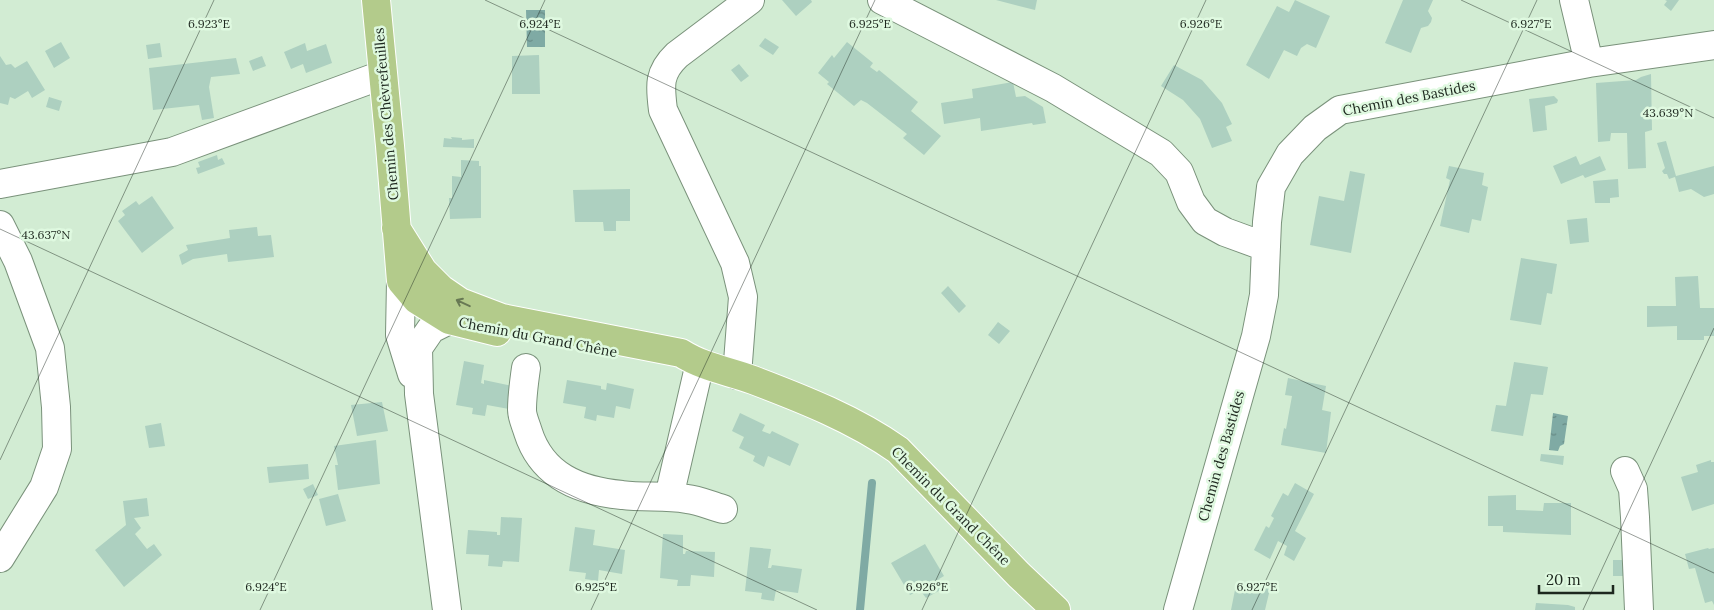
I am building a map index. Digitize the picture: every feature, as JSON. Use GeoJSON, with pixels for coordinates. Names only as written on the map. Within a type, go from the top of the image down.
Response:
{"type":"FeatureCollection","features":[{"type":"Feature","properties":{"kind":"main road","name":"Chemin des Chèvrefeuilles"},"geometry":{"type":"LineString","coordinates":[[376,0],[396,228]]}},
{"type":"Feature","properties":{"kind":"main road","name":"Chemin du Grand Chêne"},"geometry":{"type":"LineString","coordinates":[[396,228],[414,284],[449,320],[513,335],[687,364],[698,363]]}},
{"type":"Feature","properties":{"kind":"main road","name":"Chemin du Grand Chêne"},"geometry":{"type":"LineString","coordinates":[[414,284],[441,289],[460,302],[502,318],[681,353],[698,363],[752,379],[854,422],[898,450],[1056,610]]}},
{"type":"Feature","properties":{"kind":"street"},"geometry":{"type":"LineString","coordinates":[[737,375],[743,297],[735,263],[663,110],[660,86],[666,66],[750,0]]}},
{"type":"Feature","properties":{"kind":"street"},"geometry":{"type":"LineString","coordinates":[[882,0],[1053,88],[1161,154],[1179,172],[1191,202],[1204,221],[1225,232],[1266,247]]}},
{"type":"Feature","properties":{"kind":"street"},"geometry":{"type":"LineString","coordinates":[[1574,0],[1589,64]]}},
{"type":"Feature","properties":{"kind":"street","name":"Chemin des Bastides"},"geometry":{"type":"LineString","coordinates":[[1178,610],[1256,336],[1264,296],[1271,187],[1290,154],[1315,128],[1340,110],[1589,64],[1714,45]]}},
{"type":"Feature","properties":{"kind":"street"},"geometry":{"type":"LineString","coordinates":[[0,184],[172,152],[382,75]]}},
{"type":"Feature","properties":{"kind":"street"},"geometry":{"type":"LineString","coordinates":[[0,225],[18,261],[50,348],[56,407],[57,449],[44,487],[0,558]]}},
{"type":"Feature","properties":{"kind":"street"},"geometry":{"type":"LineString","coordinates":[[414,284],[419,394],[447,610]]}},
{"type":"Feature","properties":{"kind":"street"},"geometry":{"type":"LineString","coordinates":[[414,284],[400,335],[419,394]]}},
{"type":"Feature","properties":{"kind":"street"},"geometry":{"type":"LineString","coordinates":[[418,348],[431,329],[449,320]]}},
{"type":"Feature","properties":{"kind":"street"},"geometry":{"type":"LineString","coordinates":[[669,497],[698,363]]}},
{"type":"Feature","properties":{"kind":"street"},"geometry":{"type":"LineString","coordinates":[[526,368],[522,412],[537,454],[545,465],[562,479],[588,489],[622,496],[689,499],[723,509]]}},
{"type":"Feature","properties":{"kind":"street"},"geometry":{"type":"LineString","coordinates":[[1625,471],[1633,489],[1634,498],[1639,610]]}},
{"type":"Feature","properties":{"kind":"water"},"geometry":{"type":"Polygon","coordinates":[[[526,10],[545,10],[545,47],[527,47],[526,10]]]}},
{"type":"Feature","properties":{"kind":"water"},"geometry":{"type":"Polygon","coordinates":[[[1553,413],[1568,416],[1564,444],[1560,446],[1558,451],[1549,450],[1553,413]]]}},
{"type":"Feature","properties":{"kind":"building"},"geometry":{"type":"Polygon","coordinates":[[[782,0],[811,0],[812,2],[796,16],[782,0]]]}},
{"type":"Feature","properties":{"kind":"building"},"geometry":{"type":"Polygon","coordinates":[[[996,0],[1037,0],[1035,10],[996,0]]]}},
{"type":"Feature","properties":{"kind":"building"},"geometry":{"type":"Polygon","coordinates":[[[1295,0],[1330,16],[1316,48],[1307,44],[1301,48],[1297,56],[1284,50],[1269,79],[1246,65],[1277,6],[1289,12],[1295,0]]]}},
{"type":"Feature","properties":{"kind":"building"},"geometry":{"type":"Polygon","coordinates":[[[1403,0],[1433,0],[1428,11],[1432,18],[1431,22],[1428,26],[1421,28],[1411,53],[1385,43],[1403,0]]]}},
{"type":"Feature","properties":{"kind":"building"},"geometry":{"type":"Polygon","coordinates":[[[1665,0],[1679,0],[1671,11],[1664,5],[1667,1],[1665,0]]]}},
{"type":"Feature","properties":{"kind":"building"},"geometry":{"type":"Polygon","coordinates":[[[765,38],[779,47],[773,55],[759,46],[765,38]]]}},
{"type":"Feature","properties":{"kind":"building"},"geometry":{"type":"Polygon","coordinates":[[[61,42],[70,58],[54,68],[45,51],[61,42]]]}},
{"type":"Feature","properties":{"kind":"building"},"geometry":{"type":"Polygon","coordinates":[[[847,42],[873,63],[870,67],[877,72],[879,70],[918,102],[911,111],[941,136],[924,155],[903,138],[907,134],[867,103],[861,100],[854,106],[827,84],[829,82],[818,73],[832,55],[834,58],[847,42]]]}},
{"type":"Feature","properties":{"kind":"building"},"geometry":{"type":"Polygon","coordinates":[[[160,43],[162,57],[148,59],[146,45],[160,43]]]}},
{"type":"Feature","properties":{"kind":"building"},"geometry":{"type":"Polygon","coordinates":[[[305,43],[307,51],[326,44],[332,63],[306,73],[303,64],[291,69],[284,52],[305,43]]]}},
{"type":"Feature","properties":{"kind":"building"},"geometry":{"type":"Polygon","coordinates":[[[539,55],[540,94],[512,94],[512,56],[539,55]]]}},
{"type":"Feature","properties":{"kind":"building"},"geometry":{"type":"Polygon","coordinates":[[[0,56],[6,65],[11,64],[15,68],[27,61],[45,90],[32,98],[28,91],[15,99],[10,97],[8,105],[0,103],[0,56]]]}},
{"type":"Feature","properties":{"kind":"building"},"geometry":{"type":"Polygon","coordinates":[[[262,56],[266,66],[253,71],[249,61],[262,56]]]}},
{"type":"Feature","properties":{"kind":"building"},"geometry":{"type":"Polygon","coordinates":[[[236,58],[240,74],[211,77],[209,87],[214,118],[202,120],[199,105],[153,110],[149,68],[236,58]]]}},
{"type":"Feature","properties":{"kind":"building"},"geometry":{"type":"Polygon","coordinates":[[[739,64],[749,76],[741,82],[731,70],[739,64]]]}},
{"type":"Feature","properties":{"kind":"building"},"geometry":{"type":"Polygon","coordinates":[[[1174,65],[1202,80],[1222,103],[1232,124],[1226,127],[1232,141],[1212,148],[1200,119],[1183,100],[1161,86],[1174,65]]]}},
{"type":"Feature","properties":{"kind":"building"},"geometry":{"type":"Polygon","coordinates":[[[1651,74],[1652,130],[1645,132],[1646,168],[1628,169],[1627,133],[1611,133],[1610,141],[1598,142],[1596,83],[1636,80],[1651,74]]]}},
{"type":"Feature","properties":{"kind":"building"},"geometry":{"type":"Polygon","coordinates":[[[1013,82],[1016,97],[1025,96],[1043,107],[1046,123],[1033,125],[1032,123],[981,131],[980,118],[944,124],[941,103],[973,98],[972,89],[1013,82]]]}},
{"type":"Feature","properties":{"kind":"building"},"geometry":{"type":"Polygon","coordinates":[[[1554,96],[1558,100],[1557,103],[1545,106],[1547,130],[1533,132],[1529,99],[1554,96]]]}},
{"type":"Feature","properties":{"kind":"building"},"geometry":{"type":"Polygon","coordinates":[[[49,97],[62,101],[59,111],[46,107],[49,97]]]}},
{"type":"Feature","properties":{"kind":"building"},"geometry":{"type":"Polygon","coordinates":[[[451,137],[462,138],[462,140],[474,139],[474,148],[443,147],[444,138],[452,139],[451,137]]]}},
{"type":"Feature","properties":{"kind":"building"},"geometry":{"type":"Polygon","coordinates":[[[1666,141],[1676,176],[1714,166],[1714,194],[1704,197],[1691,189],[1679,192],[1675,177],[1669,179],[1667,174],[1664,174],[1662,171],[1665,168],[1657,143],[1666,141]]]}},
{"type":"Feature","properties":{"kind":"building"},"geometry":{"type":"Polygon","coordinates":[[[217,155],[218,160],[222,158],[225,164],[198,174],[196,168],[200,167],[198,162],[217,155]]]}},
{"type":"Feature","properties":{"kind":"building"},"geometry":{"type":"Polygon","coordinates":[[[1576,156],[1580,165],[1600,156],[1606,170],[1585,178],[1583,175],[1561,184],[1553,166],[1576,156]]]}},
{"type":"Feature","properties":{"kind":"building"},"geometry":{"type":"Polygon","coordinates":[[[461,160],[479,161],[479,166],[481,166],[481,218],[450,219],[449,198],[452,198],[452,176],[461,177],[461,160]]]}},
{"type":"Feature","properties":{"kind":"building"},"geometry":{"type":"Polygon","coordinates":[[[1449,166],[1484,173],[1482,185],[1488,187],[1481,221],[1472,219],[1469,233],[1440,226],[1450,180],[1446,178],[1449,166]]]}},
{"type":"Feature","properties":{"kind":"building"},"geometry":{"type":"Polygon","coordinates":[[[1350,171],[1365,174],[1351,253],[1310,245],[1319,196],[1344,201],[1350,171]]]}},
{"type":"Feature","properties":{"kind":"building"},"geometry":{"type":"Polygon","coordinates":[[[1618,179],[1619,197],[1610,198],[1610,203],[1595,203],[1593,181],[1618,179]]]}},
{"type":"Feature","properties":{"kind":"building"},"geometry":{"type":"Polygon","coordinates":[[[630,189],[630,221],[616,221],[616,231],[604,231],[603,222],[575,222],[573,190],[630,189]]]}},
{"type":"Feature","properties":{"kind":"building"},"geometry":{"type":"Polygon","coordinates":[[[152,196],[174,228],[142,253],[118,221],[125,215],[122,211],[136,201],[139,205],[152,196]]]}},
{"type":"Feature","properties":{"kind":"building"},"geometry":{"type":"Polygon","coordinates":[[[1587,218],[1589,242],[1570,244],[1567,220],[1587,218]]]}},
{"type":"Feature","properties":{"kind":"building"},"geometry":{"type":"Polygon","coordinates":[[[257,227],[258,236],[271,235],[274,257],[228,262],[227,254],[193,259],[182,265],[179,255],[188,250],[186,245],[230,238],[229,230],[257,227]]]}},
{"type":"Feature","properties":{"kind":"building"},"geometry":{"type":"Polygon","coordinates":[[[1521,258],[1557,264],[1552,294],[1547,293],[1541,325],[1510,320],[1521,258]]]}},
{"type":"Feature","properties":{"kind":"building"},"geometry":{"type":"Polygon","coordinates":[[[1698,276],[1700,308],[1714,308],[1714,336],[1704,336],[1704,340],[1677,340],[1677,326],[1647,327],[1647,306],[1676,306],[1675,277],[1698,276]]]}},
{"type":"Feature","properties":{"kind":"building"},"geometry":{"type":"Polygon","coordinates":[[[948,286],[966,306],[959,313],[941,293],[948,286]]]}},
{"type":"Feature","properties":{"kind":"building"},"geometry":{"type":"Polygon","coordinates":[[[998,322],[1010,331],[999,344],[988,335],[998,322]]]}},
{"type":"Feature","properties":{"kind":"building"},"geometry":{"type":"Polygon","coordinates":[[[464,361],[484,365],[481,383],[484,384],[484,380],[513,386],[509,409],[487,405],[485,416],[472,414],[473,408],[456,405],[464,361]]]}},
{"type":"Feature","properties":{"kind":"building"},"geometry":{"type":"Polygon","coordinates":[[[1514,362],[1548,367],[1543,395],[1531,394],[1523,436],[1491,431],[1496,405],[1506,406],[1514,362]]]}},
{"type":"Feature","properties":{"kind":"building"},"geometry":{"type":"Polygon","coordinates":[[[1288,378],[1326,386],[1322,410],[1331,412],[1326,453],[1281,445],[1292,396],[1285,395],[1288,378]]]}},
{"type":"Feature","properties":{"kind":"building"},"geometry":{"type":"Polygon","coordinates":[[[567,380],[601,386],[601,389],[606,390],[607,383],[634,389],[630,409],[616,406],[614,418],[597,415],[596,421],[584,418],[586,407],[563,403],[567,380]]]}},
{"type":"Feature","properties":{"kind":"building"},"geometry":{"type":"Polygon","coordinates":[[[382,402],[388,431],[357,436],[351,405],[382,402]]]}},
{"type":"Feature","properties":{"kind":"building"},"geometry":{"type":"Polygon","coordinates":[[[740,413],[765,425],[762,431],[770,434],[772,431],[799,444],[790,466],[768,456],[764,467],[753,461],[755,456],[739,448],[744,437],[732,431],[740,413]]]}},
{"type":"Feature","properties":{"kind":"building"},"geometry":{"type":"Polygon","coordinates":[[[161,423],[165,446],[149,448],[145,426],[161,423]]]}},
{"type":"Feature","properties":{"kind":"building"},"geometry":{"type":"Polygon","coordinates":[[[376,440],[380,484],[338,490],[335,465],[338,465],[334,446],[376,440]]]}},
{"type":"Feature","properties":{"kind":"building"},"geometry":{"type":"Polygon","coordinates":[[[1541,454],[1564,456],[1563,465],[1540,461],[1541,454]]]}},
{"type":"Feature","properties":{"kind":"building"},"geometry":{"type":"Polygon","coordinates":[[[1711,460],[1711,462],[1714,462],[1714,504],[1692,511],[1681,477],[1698,472],[1696,465],[1711,460]]]}},
{"type":"Feature","properties":{"kind":"building"},"geometry":{"type":"Polygon","coordinates":[[[308,464],[309,479],[269,483],[267,467],[308,464]]]}},
{"type":"Feature","properties":{"kind":"building"},"geometry":{"type":"Polygon","coordinates":[[[1295,483],[1314,494],[1295,531],[1306,538],[1294,561],[1284,555],[1287,546],[1278,541],[1270,559],[1254,550],[1266,526],[1269,528],[1274,518],[1271,516],[1283,493],[1288,496],[1295,483]]]}},
{"type":"Feature","properties":{"kind":"building"},"geometry":{"type":"Polygon","coordinates":[[[313,484],[318,495],[308,499],[303,489],[313,484]]]}},
{"type":"Feature","properties":{"kind":"building"},"geometry":{"type":"Polygon","coordinates":[[[338,494],[346,521],[326,526],[319,499],[338,494]]]}},
{"type":"Feature","properties":{"kind":"building"},"geometry":{"type":"Polygon","coordinates":[[[1516,495],[1516,510],[1543,511],[1544,503],[1571,503],[1571,535],[1503,532],[1503,526],[1488,526],[1488,496],[1516,495]]]}},
{"type":"Feature","properties":{"kind":"building"},"geometry":{"type":"Polygon","coordinates":[[[147,498],[149,516],[134,518],[141,528],[135,534],[147,549],[154,544],[162,555],[124,587],[95,550],[126,525],[123,501],[147,498]]]}},
{"type":"Feature","properties":{"kind":"building"},"geometry":{"type":"Polygon","coordinates":[[[501,517],[522,518],[519,562],[503,561],[502,567],[488,566],[489,555],[466,554],[468,530],[497,532],[497,535],[500,535],[501,517]]]}},
{"type":"Feature","properties":{"kind":"building"},"geometry":{"type":"Polygon","coordinates":[[[575,527],[595,530],[593,545],[625,550],[622,574],[599,570],[598,581],[585,579],[586,573],[569,571],[575,527]]]}},
{"type":"Feature","properties":{"kind":"building"},"geometry":{"type":"Polygon","coordinates":[[[663,534],[683,535],[683,554],[686,551],[715,552],[714,577],[691,575],[690,586],[677,586],[678,580],[660,578],[663,534]]]}},
{"type":"Feature","properties":{"kind":"building"},"geometry":{"type":"Polygon","coordinates":[[[925,544],[944,576],[939,579],[944,588],[926,598],[920,590],[910,595],[891,563],[925,544]]]}},
{"type":"Feature","properties":{"kind":"building"},"geometry":{"type":"Polygon","coordinates":[[[750,547],[771,549],[768,568],[771,568],[772,565],[802,569],[798,593],[776,590],[774,601],[761,599],[762,593],[745,591],[750,547]]]}},
{"type":"Feature","properties":{"kind":"building"},"geometry":{"type":"Polygon","coordinates":[[[1714,548],[1714,605],[1712,601],[1705,603],[1695,568],[1689,569],[1685,554],[1714,548]]]}},
{"type":"Feature","properties":{"kind":"building"},"geometry":{"type":"Polygon","coordinates":[[[1613,560],[1625,560],[1625,576],[1613,576],[1613,560]]]}},
{"type":"Feature","properties":{"kind":"building"},"geometry":{"type":"Polygon","coordinates":[[[1253,586],[1270,589],[1265,610],[1231,610],[1235,590],[1251,593],[1253,586]]]}},
{"type":"Feature","properties":{"kind":"building"},"geometry":{"type":"Polygon","coordinates":[[[1536,603],[1568,605],[1575,607],[1575,610],[1535,610],[1536,603]]]}},
{"type":"Feature","properties":{"kind":"waterway"},"geometry":{"type":"LineString","coordinates":[[860,610],[872,483]]}}]}
